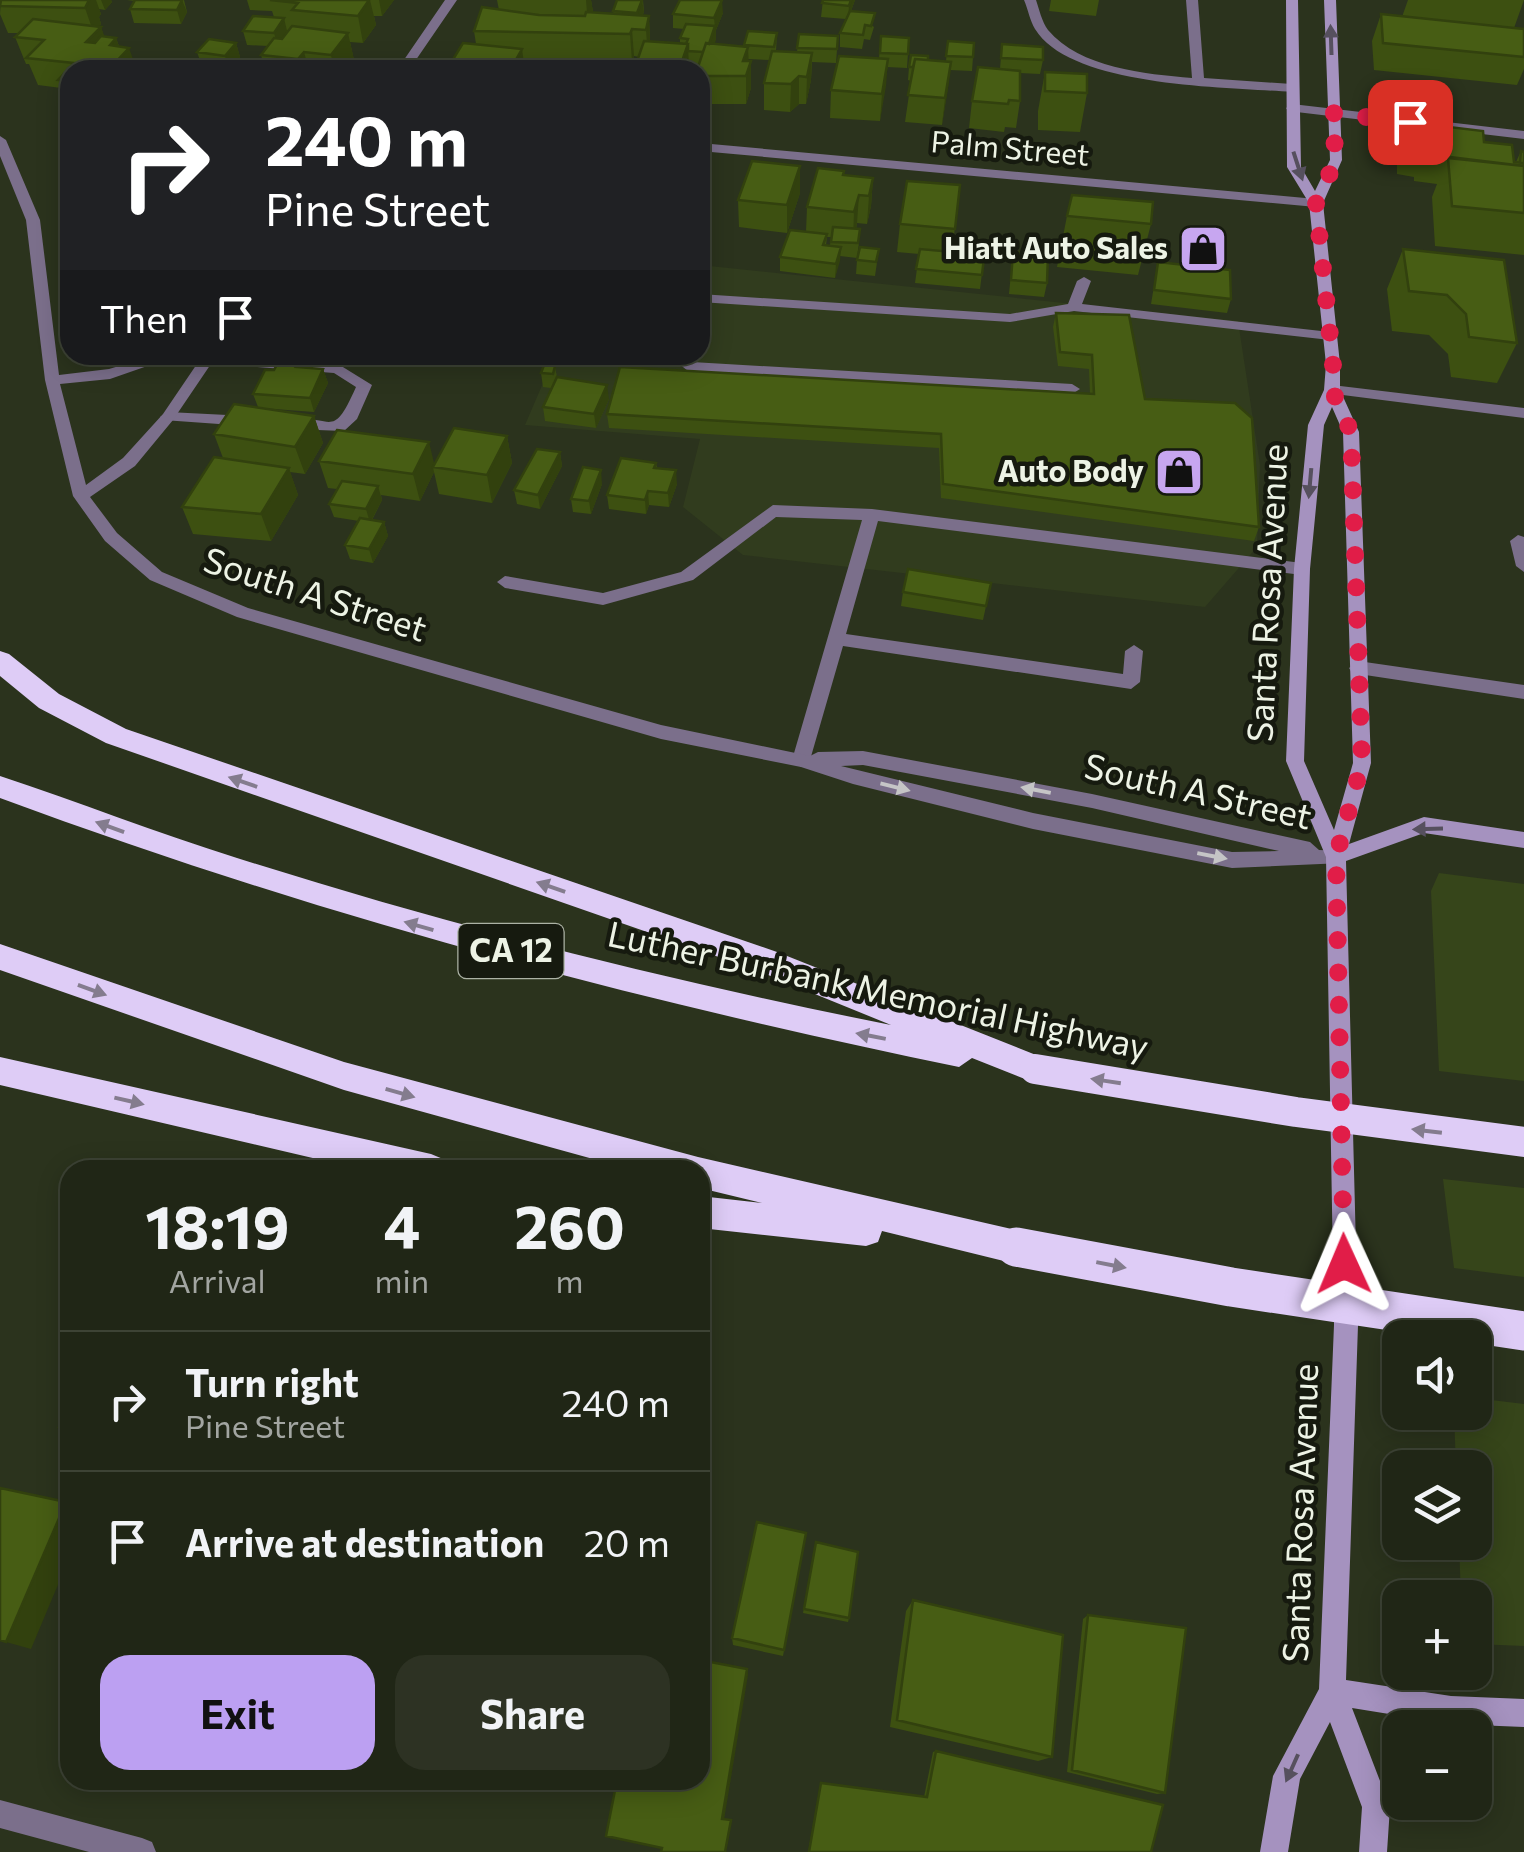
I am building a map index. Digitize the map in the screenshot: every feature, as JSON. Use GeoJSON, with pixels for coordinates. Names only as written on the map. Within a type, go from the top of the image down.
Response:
{"type":"FeatureCollection","features":[{"type":"Feature","properties":{"kind":"highway"},"geometry":{"type":"LineString","coordinates":[[0,661],[49,700],[116,736],[766,961],[1035,1069]]}},
{"type":"Feature","properties":{"kind":"highway","name":"Luther Burbank Memorial Highway"},"geometry":{"type":"LineString","coordinates":[[0,786],[221,866],[522,954],[775,1018],[1035,1069],[1296,1112],[1524,1142]]}},
{"type":"Feature","properties":{"kind":"highway"},"geometry":{"type":"LineString","coordinates":[[0,957],[344,1076],[653,1160]]}},
{"type":"Feature","properties":{"kind":"highway"},"geometry":{"type":"LineString","coordinates":[[0,1070],[388,1160]]}},
{"type":"Feature","properties":{"kind":"highway"},"geometry":{"type":"LineString","coordinates":[[710,1174],[1016,1247],[1231,1287],[1524,1331]]}},
{"type":"Feature","properties":{"kind":"highway"},"geometry":{"type":"LineString","coordinates":[[710,1213],[1016,1247]]}},
{"type":"Feature","properties":{"kind":"main road","name":"Santa Rosa Avenue"},"geometry":{"type":"LineString","coordinates":[[1292,0],[1294,167],[1316,203],[1332,390],[1351,432],[1362,763],[1336,857],[1346,1324],[1332,1691],[1376,1808],[1373,1852]]}},
{"type":"Feature","properties":{"kind":"main road","name":"Santa Rosa Avenue"},"geometry":{"type":"LineString","coordinates":[[1316,203],[1336,160],[1330,0]]}},
{"type":"Feature","properties":{"kind":"main road","name":"Santa Rosa Avenue"},"geometry":{"type":"LineString","coordinates":[[1332,390],[1316,425],[1302,569],[1295,761],[1336,857]]}},
{"type":"Feature","properties":{"kind":"main road"},"geometry":{"type":"LineString","coordinates":[[1336,857],[1424,825],[1524,840]]}},
{"type":"Feature","properties":{"kind":"main road","name":"Santa Rosa Avenue"},"geometry":{"type":"LineString","coordinates":[[1274,1852],[1286,1776],[1332,1691]]}},
{"type":"Feature","properties":{"kind":"main road"},"geometry":{"type":"LineString","coordinates":[[1332,1691],[1451,1710],[1524,1713]]}},
{"type":"Feature","properties":{"kind":"street"},"geometry":{"type":"LineString","coordinates":[[410,60],[451,0]]}},
{"type":"Feature","properties":{"kind":"street"},"geometry":{"type":"LineString","coordinates":[[1030,0],[1042,32],[1082,61],[1125,74],[1292,88]]}},
{"type":"Feature","properties":{"kind":"street"},"geometry":{"type":"LineString","coordinates":[[1192,0],[1198,81]]}},
{"type":"Feature","properties":{"kind":"street"},"geometry":{"type":"LineString","coordinates":[[1292,108],[1524,135]]}},
{"type":"Feature","properties":{"kind":"street","name":"South A Street"},"geometry":{"type":"LineString","coordinates":[[0,140],[32,220],[52,380],[81,496],[111,537],[156,576],[243,613],[662,732],[801,760],[853,777],[1033,820],[1232,860],[1336,857]]}},
{"type":"Feature","properties":{"kind":"street","name":"Palm Street"},"geometry":{"type":"LineString","coordinates":[[710,148],[1316,203]]}},
{"type":"Feature","properties":{"kind":"street"},"geometry":{"type":"LineString","coordinates":[[1074,307],[1084,280]]}},
{"type":"Feature","properties":{"kind":"street"},"geometry":{"type":"LineString","coordinates":[[710,299],[1010,318],[1074,307],[1330,336]]}},
{"type":"Feature","properties":{"kind":"street"},"geometry":{"type":"LineString","coordinates":[[52,380],[110,374],[139,365]]}},
{"type":"Feature","properties":{"kind":"street"},"geometry":{"type":"LineString","coordinates":[[81,496],[129,462],[168,416],[203,365]]}},
{"type":"Feature","properties":{"kind":"street"},"geometry":{"type":"LineString","coordinates":[[282,424],[339,427],[349,419],[364,385],[338,369],[298,365]]}},
{"type":"Feature","properties":{"kind":"street"},"geometry":{"type":"LineString","coordinates":[[687,365],[1072,389]]}},
{"type":"Feature","properties":{"kind":"street"},"geometry":{"type":"LineString","coordinates":[[1332,390],[1524,413]]}},
{"type":"Feature","properties":{"kind":"street"},"geometry":{"type":"LineString","coordinates":[[168,416],[263,422]]}},
{"type":"Feature","properties":{"kind":"street"},"geometry":{"type":"LineString","coordinates":[[505,582],[603,599],[687,576],[773,511],[872,515],[1302,569]]}},
{"type":"Feature","properties":{"kind":"street"},"geometry":{"type":"LineString","coordinates":[[801,760],[872,515]]}},
{"type":"Feature","properties":{"kind":"street"},"geometry":{"type":"LineString","coordinates":[[1518,541],[1524,566]]}},
{"type":"Feature","properties":{"kind":"street"},"geometry":{"type":"LineString","coordinates":[[838,639],[1131,682],[1134,651]]}},
{"type":"Feature","properties":{"kind":"street"},"geometry":{"type":"LineString","coordinates":[[1358,668],[1524,692]]}},
{"type":"Feature","properties":{"kind":"street","name":"South A Street"},"geometry":{"type":"LineString","coordinates":[[801,760],[863,758],[1092,801],[1336,857]]}},
{"type":"Feature","properties":{"kind":"street"},"geometry":{"type":"LineString","coordinates":[[0,1814],[142,1852]]}},
{"type":"Feature","properties":{"kind":"shaded area"},"geometry":{"type":"Polygon","coordinates":[[[710,266],[1238,321],[1260,465],[1257,547],[1205,607],[743,555],[683,507],[700,439],[525,425],[551,365],[710,365],[710,266]]]}},
{"type":"Feature","properties":{"kind":"shaded area"},"geometry":{"type":"Polygon","coordinates":[[[1439,873],[1524,884],[1524,1081],[1439,1071],[1431,891],[1439,873]]]}},
{"type":"Feature","properties":{"kind":"shaded area"},"geometry":{"type":"Polygon","coordinates":[[[1443,1179],[1524,1188],[1524,1277],[1454,1268],[1443,1179]]]}},
{"type":"Feature","properties":{"kind":"shaded area"},"geometry":{"type":"Polygon","coordinates":[[[1492,1400],[1524,1404],[1524,1646],[1492,1645],[1492,1580],[1460,1580],[1460,1560],[1492,1560],[1492,1450],[1455,1450],[1455,1430],[1492,1430],[1492,1400]]]}},
{"type":"Feature","properties":{"kind":"building"},"geometry":{"type":"Polygon","coordinates":[[[1,0],[89,0],[85,8],[0,6],[1,0]]]}},
{"type":"Feature","properties":{"kind":"building"},"geometry":{"type":"Polygon","coordinates":[[[135,0],[182,0],[177,10],[130,9],[135,0]]]}},
{"type":"Feature","properties":{"kind":"building"},"geometry":{"type":"Polygon","coordinates":[[[270,0],[369,0],[358,16],[292,10],[298,3],[270,0]]]}},
{"type":"Feature","properties":{"kind":"building"},"geometry":{"type":"Polygon","coordinates":[[[617,0],[642,0],[637,13],[613,11],[617,0]]]}},
{"type":"Feature","properties":{"kind":"building"},"geometry":{"type":"Polygon","coordinates":[[[680,0],[722,0],[714,18],[673,14],[680,0]]]}},
{"type":"Feature","properties":{"kind":"building"},"geometry":{"type":"Polygon","coordinates":[[[851,0],[849,6],[822,3],[851,0]]]}},
{"type":"Feature","properties":{"kind":"building"},"geometry":{"type":"Polygon","coordinates":[[[482,7],[539,15],[585,16],[586,12],[649,16],[646,30],[632,29],[630,34],[474,31],[482,7]]]}},
{"type":"Feature","properties":{"kind":"building"},"geometry":{"type":"Polygon","coordinates":[[[850,11],[875,13],[871,26],[865,25],[863,35],[840,33],[850,11]]]}},
{"type":"Feature","properties":{"kind":"building"},"geometry":{"type":"Polygon","coordinates":[[[1381,14],[1524,29],[1524,57],[1383,43],[1381,14]]]}},
{"type":"Feature","properties":{"kind":"building"},"geometry":{"type":"Polygon","coordinates":[[[253,16],[284,18],[274,33],[243,31],[253,16]]]}},
{"type":"Feature","properties":{"kind":"building"},"geometry":{"type":"Polygon","coordinates":[[[33,19],[101,27],[86,42],[95,43],[101,36],[116,38],[110,45],[129,48],[118,60],[60,62],[26,58],[44,40],[15,37],[33,19]]]}},
{"type":"Feature","properties":{"kind":"building"},"geometry":{"type":"Polygon","coordinates":[[[686,24],[715,26],[703,52],[688,51],[688,39],[680,38],[686,24]]]}},
{"type":"Feature","properties":{"kind":"building"},"geometry":{"type":"Polygon","coordinates":[[[292,26],[348,33],[331,55],[304,52],[298,59],[261,55],[274,38],[282,39],[292,26]]]}},
{"type":"Feature","properties":{"kind":"building"},"geometry":{"type":"Polygon","coordinates":[[[748,31],[777,33],[774,47],[744,45],[748,31]]]}},
{"type":"Feature","properties":{"kind":"building"},"geometry":{"type":"Polygon","coordinates":[[[799,34],[838,36],[837,49],[797,48],[799,34]]]}},
{"type":"Feature","properties":{"kind":"building"},"geometry":{"type":"Polygon","coordinates":[[[881,36],[909,38],[908,54],[880,53],[881,36]]]}},
{"type":"Feature","properties":{"kind":"building"},"geometry":{"type":"Polygon","coordinates":[[[209,39],[236,43],[225,56],[197,52],[209,39]]]}},
{"type":"Feature","properties":{"kind":"building"},"geometry":{"type":"Polygon","coordinates":[[[644,41],[688,44],[682,60],[637,60],[644,41]]]}},
{"type":"Feature","properties":{"kind":"building"},"geometry":{"type":"Polygon","coordinates":[[[948,41],[974,43],[973,57],[946,56],[948,41]]]}},
{"type":"Feature","properties":{"kind":"building"},"geometry":{"type":"Polygon","coordinates":[[[463,43],[522,49],[516,60],[453,60],[463,43]]]}},
{"type":"Feature","properties":{"kind":"building"},"geometry":{"type":"Polygon","coordinates":[[[706,43],[748,47],[743,61],[751,61],[746,76],[710,76],[710,60],[700,60],[706,43]]]}},
{"type":"Feature","properties":{"kind":"building"},"geometry":{"type":"Polygon","coordinates":[[[1002,44],[1043,47],[1043,60],[1001,58],[1002,44]]]}},
{"type":"Feature","properties":{"kind":"building"},"geometry":{"type":"Polygon","coordinates":[[[772,51],[812,53],[807,77],[799,76],[791,84],[764,83],[772,51]]]}},
{"type":"Feature","properties":{"kind":"building"},"geometry":{"type":"Polygon","coordinates":[[[911,55],[928,56],[928,60],[915,59],[913,67],[909,67],[911,55]]]}},
{"type":"Feature","properties":{"kind":"building"},"geometry":{"type":"Polygon","coordinates":[[[839,56],[888,59],[882,94],[831,90],[839,56]]]}},
{"type":"Feature","properties":{"kind":"building"},"geometry":{"type":"Polygon","coordinates":[[[915,59],[951,62],[945,98],[908,95],[915,59]]]}},
{"type":"Feature","properties":{"kind":"building"},"geometry":{"type":"Polygon","coordinates":[[[978,67],[1020,71],[1020,101],[972,101],[978,67]]]}},
{"type":"Feature","properties":{"kind":"building"},"geometry":{"type":"Polygon","coordinates":[[[1045,72],[1087,74],[1087,93],[1045,91],[1045,72]]]}},
{"type":"Feature","properties":{"kind":"building"},"geometry":{"type":"Polygon","coordinates":[[[1407,122],[1483,131],[1484,142],[1512,145],[1514,162],[1524,166],[1425,154],[1425,149],[1408,147],[1407,122]]]}},
{"type":"Feature","properties":{"kind":"building"},"geometry":{"type":"Polygon","coordinates":[[[1448,158],[1524,166],[1524,213],[1452,206],[1448,158]]]}},
{"type":"Feature","properties":{"kind":"building"},"geometry":{"type":"Polygon","coordinates":[[[752,161],[800,166],[787,205],[738,200],[752,161]]]}},
{"type":"Feature","properties":{"kind":"building"},"geometry":{"type":"Polygon","coordinates":[[[818,168],[873,178],[869,196],[859,195],[854,212],[807,207],[818,168]]]}},
{"type":"Feature","properties":{"kind":"building"},"geometry":{"type":"Polygon","coordinates":[[[907,181],[960,185],[955,229],[900,224],[907,181]]]}},
{"type":"Feature","properties":{"kind":"building"},"geometry":{"type":"Polygon","coordinates":[[[1072,195],[1153,202],[1151,224],[1067,216],[1072,195]]]}},
{"type":"Feature","properties":{"kind":"building"},"geometry":{"type":"Polygon","coordinates":[[[833,227],[860,229],[858,243],[831,242],[833,227]]]}},
{"type":"Feature","properties":{"kind":"building"},"geometry":{"type":"Polygon","coordinates":[[[790,230],[827,234],[823,245],[841,247],[836,264],[780,257],[790,230]]]}},
{"type":"Feature","properties":{"kind":"building"},"geometry":{"type":"Polygon","coordinates":[[[860,247],[879,249],[876,262],[857,260],[860,247]]]}},
{"type":"Feature","properties":{"kind":"building"},"geometry":{"type":"Polygon","coordinates":[[[964,247],[985,249],[982,275],[916,269],[920,249],[963,253],[964,247]]]}},
{"type":"Feature","properties":{"kind":"building"},"geometry":{"type":"Polygon","coordinates":[[[1403,249],[1504,260],[1517,343],[1469,337],[1466,314],[1447,295],[1409,291],[1403,249]]]}},
{"type":"Feature","properties":{"kind":"building"},"geometry":{"type":"Polygon","coordinates":[[[1013,252],[1048,255],[1047,283],[1011,280],[1013,252]]]}},
{"type":"Feature","properties":{"kind":"building"},"geometry":{"type":"Polygon","coordinates":[[[1158,262],[1230,270],[1231,299],[1154,290],[1158,262]]]}},
{"type":"Feature","properties":{"kind":"building"},"geometry":{"type":"Polygon","coordinates":[[[1056,313],[1129,315],[1145,399],[1235,403],[1252,418],[1259,527],[943,484],[941,434],[607,414],[620,367],[1094,394],[1092,355],[1060,352],[1056,313]]]}},
{"type":"Feature","properties":{"kind":"building"},"geometry":{"type":"Polygon","coordinates":[[[277,365],[323,369],[310,398],[253,394],[265,370],[274,370],[277,365]]]}},
{"type":"Feature","properties":{"kind":"building"},"geometry":{"type":"Polygon","coordinates":[[[544,365],[555,366],[553,374],[541,373],[544,365]]]}},
{"type":"Feature","properties":{"kind":"building"},"geometry":{"type":"Polygon","coordinates":[[[557,377],[607,385],[594,414],[543,407],[557,377]]]}},
{"type":"Feature","properties":{"kind":"building"},"geometry":{"type":"Polygon","coordinates":[[[234,404],[314,416],[295,447],[214,434],[234,404]]]}},
{"type":"Feature","properties":{"kind":"building"},"geometry":{"type":"Polygon","coordinates":[[[454,428],[507,436],[487,475],[433,467],[454,428]]]}},
{"type":"Feature","properties":{"kind":"building"},"geometry":{"type":"Polygon","coordinates":[[[337,430],[429,442],[413,474],[319,461],[337,430]]]}},
{"type":"Feature","properties":{"kind":"building"},"geometry":{"type":"Polygon","coordinates":[[[537,449],[560,452],[538,495],[514,490],[537,449]]]}},
{"type":"Feature","properties":{"kind":"building"},"geometry":{"type":"Polygon","coordinates":[[[214,457],[289,468],[261,514],[182,507],[214,457]]]}},
{"type":"Feature","properties":{"kind":"building"},"geometry":{"type":"Polygon","coordinates":[[[621,458],[676,470],[668,493],[648,491],[645,500],[607,495],[621,458]]]}},
{"type":"Feature","properties":{"kind":"building"},"geometry":{"type":"Polygon","coordinates":[[[583,467],[601,470],[589,501],[571,499],[583,467]]]}},
{"type":"Feature","properties":{"kind":"building"},"geometry":{"type":"Polygon","coordinates":[[[342,481],[378,486],[366,509],[329,504],[342,481]]]}},
{"type":"Feature","properties":{"kind":"building"},"geometry":{"type":"Polygon","coordinates":[[[360,518],[384,522],[369,549],[345,545],[360,518]]]}},
{"type":"Feature","properties":{"kind":"building"},"geometry":{"type":"Polygon","coordinates":[[[908,569],[991,583],[986,606],[903,592],[908,569]]]}},
{"type":"Feature","properties":{"kind":"building"},"geometry":{"type":"Polygon","coordinates":[[[0,1488],[60,1501],[60,1516],[6,1642],[0,1640],[0,1488]]]}},
{"type":"Feature","properties":{"kind":"building"},"geometry":{"type":"Polygon","coordinates":[[[757,1522],[806,1533],[784,1650],[732,1638],[757,1522]]]}},
{"type":"Feature","properties":{"kind":"building"},"geometry":{"type":"Polygon","coordinates":[[[816,1542],[858,1552],[849,1618],[804,1609],[816,1542]]]}},
{"type":"Feature","properties":{"kind":"building"},"geometry":{"type":"Polygon","coordinates":[[[913,1600],[1063,1635],[1052,1757],[897,1720],[913,1600]]]}},
{"type":"Feature","properties":{"kind":"building"},"geometry":{"type":"Polygon","coordinates":[[[1088,1615],[1186,1628],[1165,1793],[1072,1770],[1088,1615]]]}},
{"type":"Feature","properties":{"kind":"building"},"geometry":{"type":"Polygon","coordinates":[[[710,1662],[747,1669],[722,1819],[731,1820],[725,1852],[661,1852],[662,1848],[606,1836],[615,1790],[710,1790],[710,1662]]]}},
{"type":"Feature","properties":{"kind":"building"},"geometry":{"type":"Polygon","coordinates":[[[936,1751],[1163,1805],[1151,1852],[809,1852],[821,1783],[927,1797],[936,1751]]]}},
{"type":"Feature","properties":{"kind":"place","name":"Hiatt Auto Sales"},"geometry":{"type":"Point","coordinates":[1203,249]}},
{"type":"Feature","properties":{"kind":"place","name":"Auto Body"},"geometry":{"type":"Point","coordinates":[1179,472]}},
{"type":"Feature","properties":{"kind":"route"},"geometry":{"type":"LineString","coordinates":[[1344,1264],[1336,857],[1362,763],[1351,432],[1332,390],[1333,364],[1316,203],[1336,160],[1332,113],[1410,122]]}}]}
